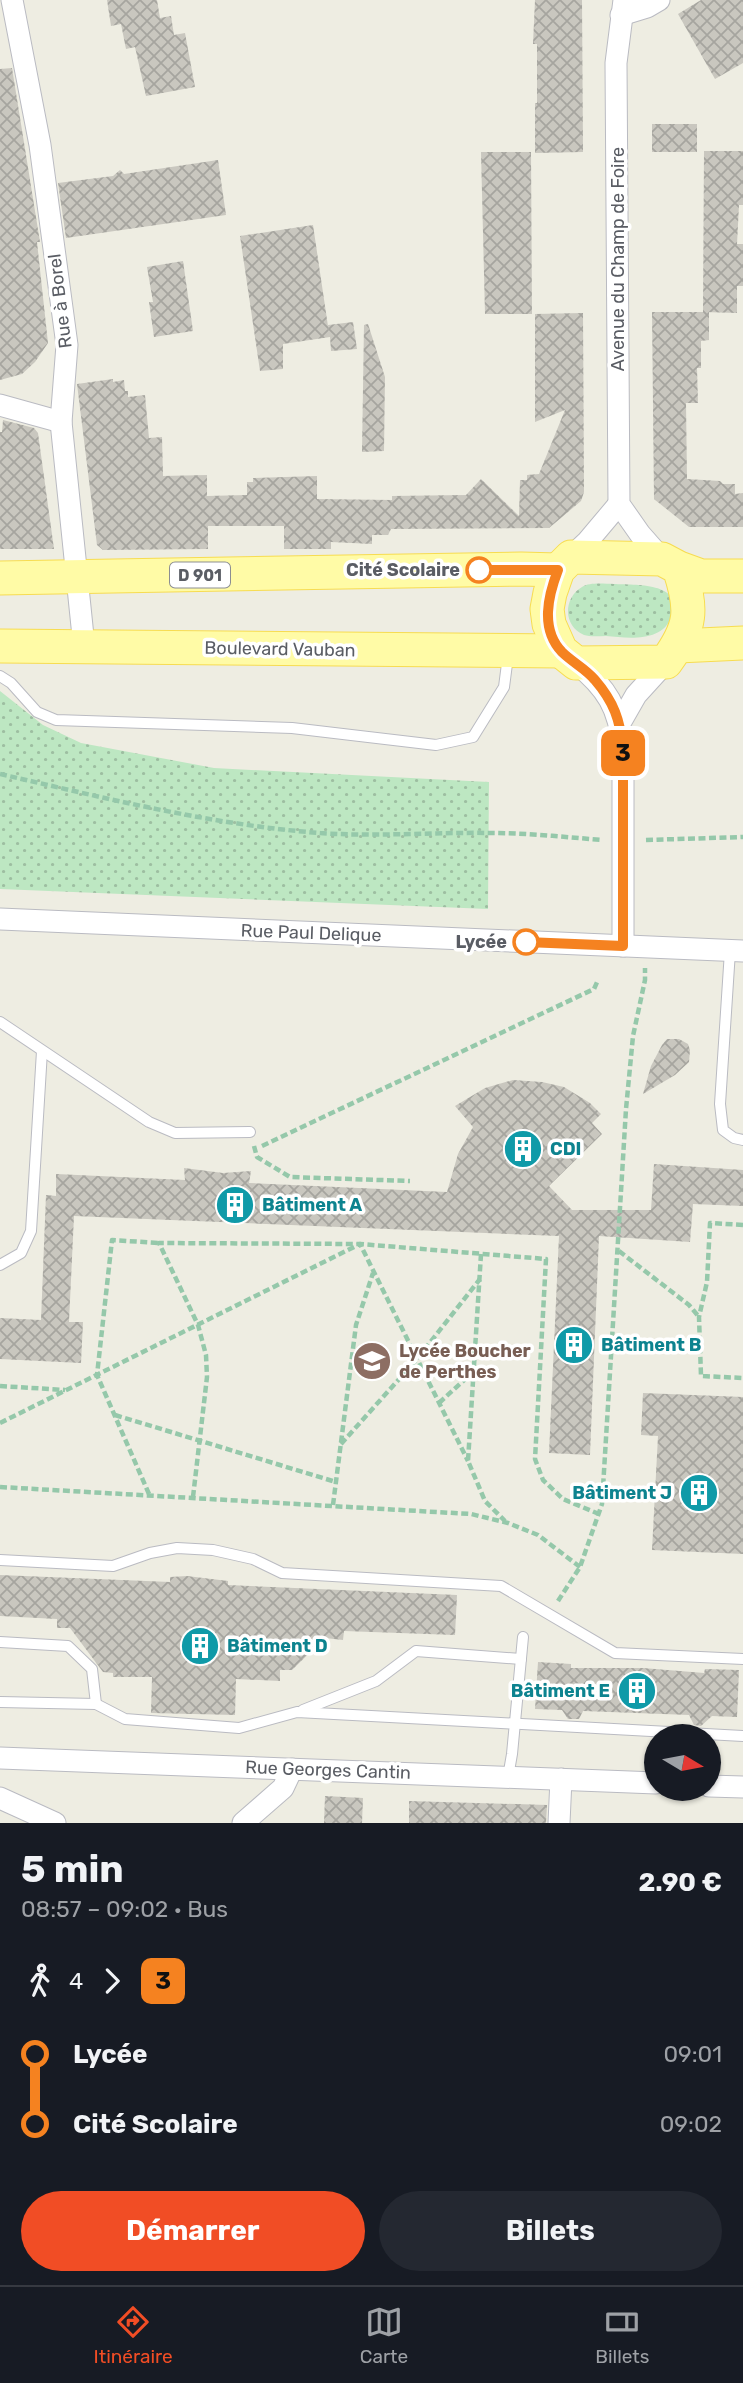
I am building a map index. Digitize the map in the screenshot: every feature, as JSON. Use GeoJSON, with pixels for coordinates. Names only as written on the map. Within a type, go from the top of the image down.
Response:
{"type":"FeatureCollection","features":[{"type":"Feature","properties":{"kind":"main road"},"geometry":{"type":"LineString","coordinates":[[670,563],[686,589],[689,617],[687,629],[672,654]]}},
{"type":"Feature","properties":{"kind":"main road"},"geometry":{"type":"LineString","coordinates":[[743,576],[701,576],[670,563],[564,564],[550,593],[547,609],[549,624],[568,657],[672,654],[743,643]]}},
{"type":"Feature","properties":{"kind":"main road","name":"D 901"},"geometry":{"type":"LineString","coordinates":[[0,578],[522,569],[564,564]]}},
{"type":"Feature","properties":{"kind":"main road","name":"Boulevard Vauban"},"geometry":{"type":"LineString","coordinates":[[0,646],[509,650],[568,657]]}},
{"type":"Feature","properties":{"kind":"street","name":"Rue à Borel"},"geometry":{"type":"LineString","coordinates":[[12,0],[40,145],[67,345],[61,422],[85,646]]}},
{"type":"Feature","properties":{"kind":"street"},"geometry":{"type":"LineString","coordinates":[[622,8],[647,7],[659,0]]}},
{"type":"Feature","properties":{"kind":"street","name":"Avenue du Champ de Foire"},"geometry":{"type":"LineString","coordinates":[[619,504],[616,63],[622,8]]}},
{"type":"Feature","properties":{"kind":"street"},"geometry":{"type":"LineString","coordinates":[[0,405],[61,422]]}},
{"type":"Feature","properties":{"kind":"street"},"geometry":{"type":"LineString","coordinates":[[564,564],[619,504],[640,534],[670,563]]}},
{"type":"Feature","properties":{"kind":"street"},"geometry":{"type":"LineString","coordinates":[[620,723],[636,695],[672,654]]}},
{"type":"Feature","properties":{"kind":"street"},"geometry":{"type":"LineString","coordinates":[[568,657],[594,678],[611,701],[620,723],[623,748],[622,841],[633,947]]}},
{"type":"Feature","properties":{"kind":"street","name":"Rue Paul Delique"},"geometry":{"type":"LineString","coordinates":[[0,919],[737,951]]}},
{"type":"Feature","properties":{"kind":"street","name":"Rue Georges Cantin"},"geometry":{"type":"LineString","coordinates":[[0,1758],[644,1782]]}},
{"type":"Feature","properties":{"kind":"street"},"geometry":{"type":"LineString","coordinates":[[243,1823],[283,1788],[292,1769]]}},
{"type":"Feature","properties":{"kind":"street"},"geometry":{"type":"LineString","coordinates":[[559,1823],[561,1779]]}},
{"type":"Feature","properties":{"kind":"street"},"geometry":{"type":"LineString","coordinates":[[721,1786],[743,1787]]}},
{"type":"Feature","properties":{"kind":"street"},"geometry":{"type":"LineString","coordinates":[[0,1798],[54,1823]]}},
{"type":"Feature","properties":{"kind":"lane"},"geometry":{"type":"LineString","coordinates":[[0,676],[11,683],[37,712],[56,720],[292,728],[436,745],[473,737],[504,688],[509,650]]}},
{"type":"Feature","properties":{"kind":"lane"},"geometry":{"type":"LineString","coordinates":[[737,951],[720,1104],[723,1130],[734,1138],[743,1140]]}},
{"type":"Feature","properties":{"kind":"lane"},"geometry":{"type":"LineString","coordinates":[[0,1022],[149,1122],[175,1133],[250,1132]]}},
{"type":"Feature","properties":{"kind":"lane"},"geometry":{"type":"LineString","coordinates":[[0,1265],[21,1253],[31,1231],[42,1051]]}},
{"type":"Feature","properties":{"kind":"lane"},"geometry":{"type":"LineString","coordinates":[[0,1560],[113,1566],[150,1553],[177,1548],[213,1550],[253,1559],[282,1573],[501,1586],[615,1653],[743,1658]]}},
{"type":"Feature","properties":{"kind":"lane"},"geometry":{"type":"LineString","coordinates":[[508,1777],[523,1636]]}},
{"type":"Feature","properties":{"kind":"lane"},"geometry":{"type":"LineString","coordinates":[[0,1642],[68,1646],[92,1669],[96,1704]]}},
{"type":"Feature","properties":{"kind":"lane"},"geometry":{"type":"LineString","coordinates":[[0,1702],[96,1704],[125,1718],[239,1728],[297,1712],[376,1681],[416,1651],[521,1659]]}},
{"type":"Feature","properties":{"kind":"lane"},"geometry":{"type":"LineString","coordinates":[[297,1712],[743,1736]]}},
{"type":"Feature","properties":{"kind":"path"},"geometry":{"type":"LineString","coordinates":[[0,774],[205,817],[317,833],[491,833],[622,841],[743,837]]}},
{"type":"Feature","properties":{"kind":"path"},"geometry":{"type":"LineString","coordinates":[[550,1614],[580,1567],[603,1504],[633,1036],[645,981],[633,947]]}},
{"type":"Feature","properties":{"kind":"path"},"geometry":{"type":"LineString","coordinates":[[255,1149],[594,989],[598,980]]}},
{"type":"Feature","properties":{"kind":"path"},"geometry":{"type":"LineString","coordinates":[[250,1132],[257,1157],[289,1177],[410,1181]]}},
{"type":"Feature","properties":{"kind":"path"},"geometry":{"type":"LineString","coordinates":[[743,1225],[710,1223],[707,1282],[699,1317],[701,1376],[743,1378]]}},
{"type":"Feature","properties":{"kind":"path"},"geometry":{"type":"LineString","coordinates":[[149,1494],[97,1375],[112,1240],[159,1243],[360,1244],[546,1259],[536,1459],[542,1480],[563,1499],[598,1514]]}},
{"type":"Feature","properties":{"kind":"path"},"geometry":{"type":"LineString","coordinates":[[159,1243],[198,1325],[206,1355],[207,1377],[193,1497]]}},
{"type":"Feature","properties":{"kind":"path"},"geometry":{"type":"LineString","coordinates":[[360,1244],[468,1461],[485,1501],[508,1523]]}},
{"type":"Feature","properties":{"kind":"path"},"geometry":{"type":"LineString","coordinates":[[0,1423],[360,1244]]}},
{"type":"Feature","properties":{"kind":"path"},"geometry":{"type":"LineString","coordinates":[[618,1251],[688,1305],[699,1317]]}},
{"type":"Feature","properties":{"kind":"path"},"geometry":{"type":"LineString","coordinates":[[468,1461],[481,1254]]}},
{"type":"Feature","properties":{"kind":"path"},"geometry":{"type":"LineString","coordinates":[[333,1505],[356,1325],[373,1272]]}},
{"type":"Feature","properties":{"kind":"path"},"geometry":{"type":"LineString","coordinates":[[341,1445],[417,1359],[480,1279]]}},
{"type":"Feature","properties":{"kind":"path"},"geometry":{"type":"LineString","coordinates":[[439,1403],[474,1372]]}},
{"type":"Feature","properties":{"kind":"path"},"geometry":{"type":"LineString","coordinates":[[0,1386],[66,1390]]}},
{"type":"Feature","properties":{"kind":"path"},"geometry":{"type":"LineString","coordinates":[[114,1414],[337,1482]]}},
{"type":"Feature","properties":{"kind":"path"},"geometry":{"type":"LineString","coordinates":[[0,1487],[471,1514],[508,1523],[538,1535],[580,1567]]}},
{"type":"Feature","properties":{"kind":"green space"},"geometry":{"type":"Polygon","coordinates":[[[589,584],[645,586],[665,591],[674,605],[667,625],[653,635],[634,638],[589,636],[577,631],[569,619],[571,598],[582,587],[589,584]]]}},
{"type":"Feature","properties":{"kind":"green space"},"geometry":{"type":"Polygon","coordinates":[[[0,691],[43,725],[81,743],[214,768],[489,782],[488,909],[0,889],[0,691]]]}},
{"type":"Feature","properties":{"kind":"building"},"geometry":{"type":"Polygon","coordinates":[[[107,0],[157,0],[160,18],[171,16],[174,35],[185,33],[195,87],[146,96],[135,47],[126,49],[121,24],[111,26],[107,0]]]}},
{"type":"Feature","properties":{"kind":"building"},"geometry":{"type":"Polygon","coordinates":[[[535,0],[582,0],[583,152],[535,153],[535,0]]]}},
{"type":"Feature","properties":{"kind":"building"},"geometry":{"type":"Polygon","coordinates":[[[701,0],[743,0],[743,63],[715,79],[678,14],[701,0]]]}},
{"type":"Feature","properties":{"kind":"building"},"geometry":{"type":"Polygon","coordinates":[[[12,68],[40,242],[37,242],[48,343],[35,362],[22,374],[0,380],[0,69],[12,68]]]}},
{"type":"Feature","properties":{"kind":"building"},"geometry":{"type":"Polygon","coordinates":[[[652,124],[697,124],[697,152],[652,152],[652,124]]]}},
{"type":"Feature","properties":{"kind":"building"},"geometry":{"type":"Polygon","coordinates":[[[704,151],[743,151],[743,205],[739,205],[737,244],[743,244],[743,286],[737,286],[737,313],[703,312],[704,151]]]}},
{"type":"Feature","properties":{"kind":"building"},"geometry":{"type":"Polygon","coordinates":[[[481,152],[531,152],[532,314],[485,314],[481,152]]]}},
{"type":"Feature","properties":{"kind":"building"},"geometry":{"type":"Polygon","coordinates":[[[218,160],[226,215],[66,238],[58,183],[113,176],[120,170],[124,174],[218,160]]]}},
{"type":"Feature","properties":{"kind":"building"},"geometry":{"type":"Polygon","coordinates":[[[313,225],[329,333],[328,325],[353,322],[357,349],[331,351],[330,337],[283,344],[283,369],[260,371],[240,236],[313,225]]]}},
{"type":"Feature","properties":{"kind":"building"},"geometry":{"type":"Polygon","coordinates":[[[183,261],[193,331],[154,337],[149,302],[153,302],[147,267],[183,261]]]}},
{"type":"Feature","properties":{"kind":"building"},"geometry":{"type":"Polygon","coordinates":[[[652,312],[709,312],[709,340],[701,341],[701,368],[697,368],[698,403],[686,403],[687,479],[735,484],[735,494],[743,493],[743,527],[689,527],[654,499],[652,312]]]}},
{"type":"Feature","properties":{"kind":"building"},"geometry":{"type":"Polygon","coordinates":[[[583,313],[584,492],[581,501],[549,528],[391,529],[388,535],[372,535],[372,544],[331,542],[331,549],[284,549],[284,526],[208,526],[208,549],[103,550],[97,545],[77,384],[113,379],[113,382],[124,380],[128,397],[145,395],[149,438],[162,437],[163,476],[207,475],[207,496],[247,495],[247,482],[253,482],[253,478],[317,476],[317,499],[392,500],[392,496],[466,495],[481,479],[519,516],[520,480],[527,480],[527,475],[539,474],[565,410],[535,422],[535,314],[583,313]]]}},
{"type":"Feature","properties":{"kind":"building"},"geometry":{"type":"Polygon","coordinates":[[[368,324],[385,377],[384,451],[362,452],[364,325],[368,324]]]}},
{"type":"Feature","properties":{"kind":"building"},"geometry":{"type":"Polygon","coordinates":[[[3,420],[34,428],[38,433],[54,549],[0,549],[0,432],[3,420]]]}},
{"type":"Feature","properties":{"kind":"building"},"geometry":{"type":"Polygon","coordinates":[[[667,1039],[679,1039],[688,1044],[689,1062],[675,1075],[643,1094],[651,1066],[667,1039]]]}},
{"type":"Feature","properties":{"kind":"building"},"geometry":{"type":"Polygon","coordinates":[[[513,1080],[564,1087],[590,1103],[601,1114],[592,1123],[602,1134],[549,1186],[572,1210],[651,1210],[654,1164],[743,1170],[743,1206],[693,1204],[690,1242],[599,1236],[590,1455],[549,1453],[559,1236],[74,1216],[69,1322],[83,1322],[81,1363],[0,1359],[0,1318],[41,1320],[46,1195],[56,1196],[56,1174],[185,1180],[184,1168],[223,1173],[251,1171],[249,1183],[447,1192],[458,1154],[473,1127],[455,1106],[485,1088],[513,1080]]]}},
{"type":"Feature","properties":{"kind":"building","name":"Bâtiment J"},"geometry":{"type":"Polygon","coordinates":[[[643,1393],[743,1397],[743,1554],[652,1550],[658,1436],[641,1435],[643,1393]]]}},
{"type":"Feature","properties":{"kind":"building","name":"Bâtiment D"},"geometry":{"type":"Polygon","coordinates":[[[0,1575],[170,1582],[170,1577],[187,1576],[228,1581],[228,1585],[457,1595],[455,1635],[344,1631],[343,1640],[325,1638],[292,1670],[280,1670],[280,1681],[236,1679],[235,1715],[151,1713],[152,1677],[113,1677],[113,1673],[103,1672],[70,1628],[57,1628],[57,1619],[0,1616],[0,1575]]]}},
{"type":"Feature","properties":{"kind":"building","name":"Bâtiment E"},"geometry":{"type":"Polygon","coordinates":[[[538,1662],[571,1664],[571,1668],[643,1668],[704,1673],[705,1669],[739,1670],[737,1717],[712,1716],[703,1724],[694,1724],[689,1715],[583,1711],[579,1719],[568,1719],[562,1710],[535,1709],[538,1662]]]}},
{"type":"Feature","properties":{"kind":"building"},"geometry":{"type":"Polygon","coordinates":[[[325,1796],[363,1798],[362,1823],[324,1823],[325,1796]]]}},
{"type":"Feature","properties":{"kind":"building"},"geometry":{"type":"Polygon","coordinates":[[[409,1801],[547,1805],[546,1823],[409,1823],[409,1801]]]}},
{"type":"Feature","properties":{"kind":"bus line","name":"3"},"geometry":{"type":"LineString","coordinates":[[479,570],[558,570],[547,609],[553,638],[561,651],[594,678],[611,701],[620,723],[623,748],[623,946],[526,942]]}},
{"type":"Feature","properties":{"kind":"place","name":"Cité Scolaire"},"geometry":{"type":"Point","coordinates":[479,570]}},
{"type":"Feature","properties":{"kind":"place","name":"Lycée"},"geometry":{"type":"Point","coordinates":[526,942]}},
{"type":"Feature","properties":{"kind":"place","name":"CDI"},"geometry":{"type":"Point","coordinates":[523,1149]}},
{"type":"Feature","properties":{"kind":"place","name":"Bâtiment A"},"geometry":{"type":"Point","coordinates":[235,1205]}},
{"type":"Feature","properties":{"kind":"place","name":"Bâtiment B"},"geometry":{"type":"Point","coordinates":[574,1345]}},
{"type":"Feature","properties":{"kind":"place","name":"Lycée Boucher de Perthes"},"geometry":{"type":"Point","coordinates":[372,1361]}},
{"type":"Feature","properties":{"kind":"place","name":"Bâtiment J"},"geometry":{"type":"Point","coordinates":[699,1493]}},
{"type":"Feature","properties":{"kind":"place","name":"Bâtiment D"},"geometry":{"type":"Point","coordinates":[200,1646]}},
{"type":"Feature","properties":{"kind":"place","name":"Bâtiment E"},"geometry":{"type":"Point","coordinates":[637,1691]}}]}
